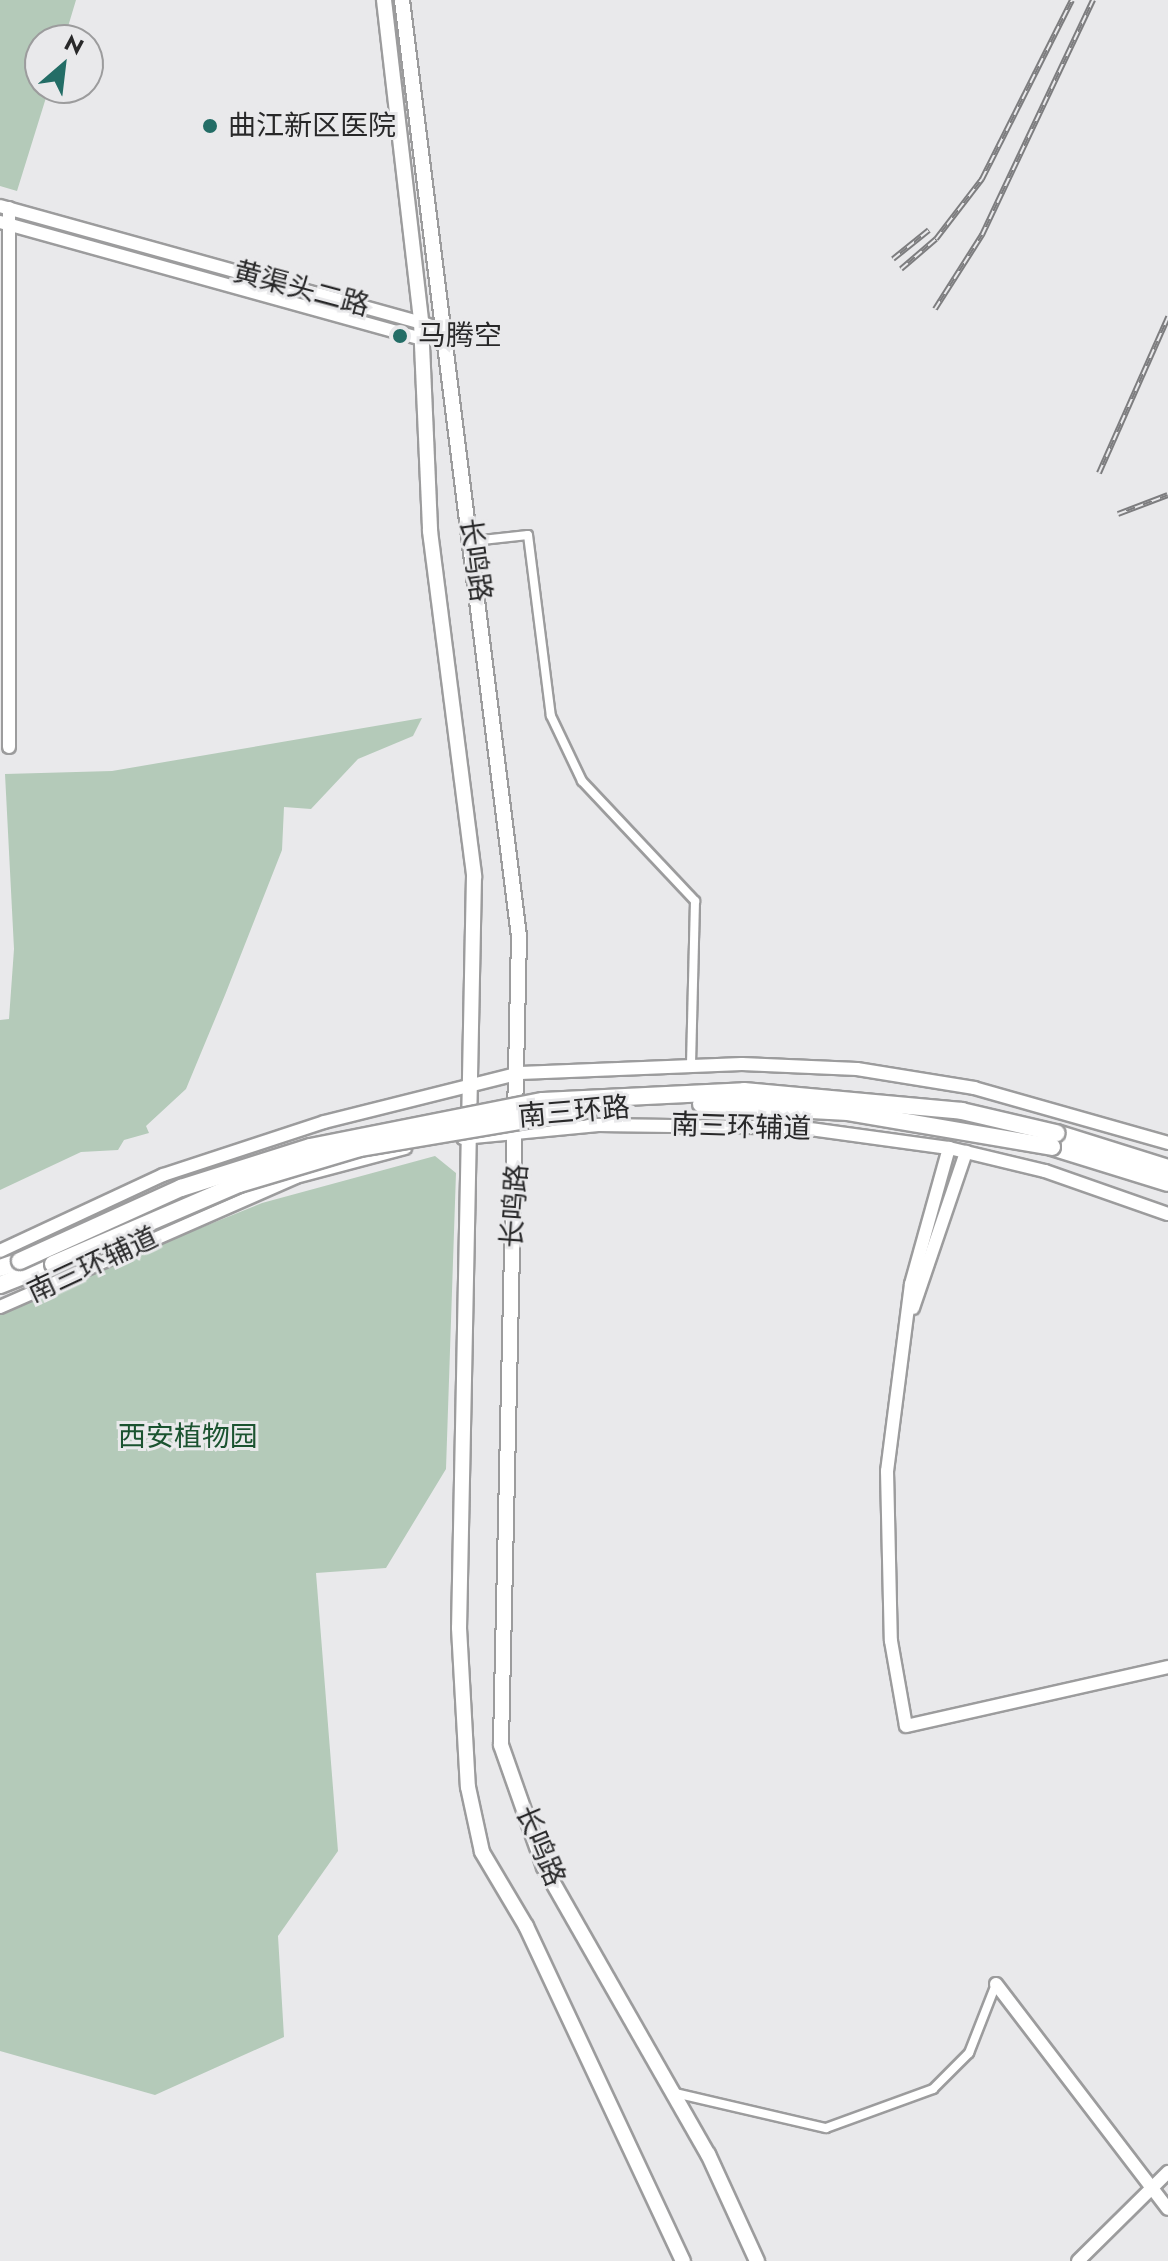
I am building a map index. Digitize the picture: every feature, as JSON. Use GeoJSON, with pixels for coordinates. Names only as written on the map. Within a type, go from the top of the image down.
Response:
{"type":"FeatureCollection","features":[{"type":"Feature","properties":{"kind":"highway","name":"南三环路"},"geometry":{"type":"LineString","coordinates":[[0,1268],[181,1188],[310,1147],[543,1101],[744,1091],[962,1111],[1054,1140],[1168,1183]]}},
{"type":"Feature","properties":{"kind":"highway","name":"南三环路"},"geometry":{"type":"LineString","coordinates":[[0,1285],[239,1184],[360,1148],[517,1116],[765,1104],[1054,1140],[1168,1168]]}},
{"type":"Feature","properties":{"kind":"main road","name":"长鸣路"},"geometry":{"type":"LineString","coordinates":[[384,0],[421,322],[430,531],[474,876],[473,1137],[459,1628],[468,1787],[482,1852],[526,1926],[683,2261]]}},
{"type":"Feature","properties":{"kind":"main road","name":"长鸣路"},"geometry":{"type":"LineString","coordinates":[[402,0],[439,330],[473,541],[513,864],[520,1131],[508,1333],[501,1745],[544,1867],[674,2093],[757,2261]]}},
{"type":"Feature","properties":{"kind":"main road","name":"黄渠头二路"},"geometry":{"type":"LineString","coordinates":[[4,207],[421,322],[439,330]]}},
{"type":"Feature","properties":{"kind":"main road"},"geometry":{"type":"LineString","coordinates":[[4,207],[9,747]]}},
{"type":"Feature","properties":{"kind":"main road","name":"黄渠头二路"},"geometry":{"type":"LineString","coordinates":[[4,224],[422,339]]}},
{"type":"Feature","properties":{"kind":"main road"},"geometry":{"type":"LineString","coordinates":[[422,339],[439,330]]}},
{"type":"Feature","properties":{"kind":"main road","name":"南三环辅道"},"geometry":{"type":"LineString","coordinates":[[0,1251],[163,1175],[472,1083],[520,1073],[691,1066],[857,1069],[945,1083],[1086,1115],[1168,1143]]}},
{"type":"Feature","properties":{"kind":"main road","name":"南三环辅道"},"geometry":{"type":"LineString","coordinates":[[0,1307],[296,1177],[473,1137],[520,1131],[742,1123],[949,1148],[1168,1214]]}},
{"type":"Feature","properties":{"kind":"main road"},"geometry":{"type":"LineString","coordinates":[[949,1148],[905,1330],[886,1527],[891,1641],[906,1726],[1168,1667]]}},
{"type":"Feature","properties":{"kind":"main road"},"geometry":{"type":"LineString","coordinates":[[905,1330],[966,1152]]}},
{"type":"Feature","properties":{"kind":"main road"},"geometry":{"type":"LineString","coordinates":[[996,1984],[1148,2190],[1168,2209]]}},
{"type":"Feature","properties":{"kind":"main road"},"geometry":{"type":"LineString","coordinates":[[1078,2261],[1168,2172]]}},
{"type":"Feature","properties":{"kind":"street"},"geometry":{"type":"LineString","coordinates":[[473,541],[528,535],[551,716],[582,781],[695,901],[691,1066]]}},
{"type":"Feature","properties":{"kind":"street"},"geometry":{"type":"LineString","coordinates":[[674,2093],[826,2128],[933,2089],[969,2053],[996,1984]]}},
{"type":"Feature","properties":{"kind":"green space"},"geometry":{"type":"Polygon","coordinates":[[[0,0],[76,0],[69,24],[24,24],[24,104],[44,104],[17,191],[0,186],[0,0]]]}},
{"type":"Feature","properties":{"kind":"green space"},"geometry":{"type":"Polygon","coordinates":[[[422,718],[413,736],[358,759],[311,809],[284,807],[282,850],[225,995],[186,1089],[146,1126],[149,1133],[124,1140],[118,1150],[81,1152],[0,1190],[0,1020],[9,1019],[14,949],[5,774],[112,771],[422,718]]]}},
{"type":"Feature","properties":{"kind":"green space","name":"西安植物园"},"geometry":{"type":"Polygon","coordinates":[[[435,1156],[456,1173],[446,1469],[386,1568],[316,1573],[338,1851],[278,1936],[284,2037],[155,2095],[0,2051],[0,1309],[262,1203],[435,1156]]]}},
{"type":"Feature","properties":{"kind":"railway"},"geometry":{"type":"LineString","coordinates":[[901,269],[936,239],[982,179],[1072,0]]}},
{"type":"Feature","properties":{"kind":"railway"},"geometry":{"type":"LineString","coordinates":[[935,309],[982,235],[1093,0]]}},
{"type":"Feature","properties":{"kind":"railway"},"geometry":{"type":"LineString","coordinates":[[893,259],[929,230]]}},
{"type":"Feature","properties":{"kind":"railway"},"geometry":{"type":"LineString","coordinates":[[1099,473],[1168,317]]}},
{"type":"Feature","properties":{"kind":"railway"},"geometry":{"type":"LineString","coordinates":[[1118,514],[1168,495]]}},
{"type":"Feature","properties":{"kind":"place","name":"曲江新区医院"},"geometry":{"type":"Point","coordinates":[210,126]}},
{"type":"Feature","properties":{"kind":"place","name":"马腾空"},"geometry":{"type":"Point","coordinates":[400,336]}}]}
